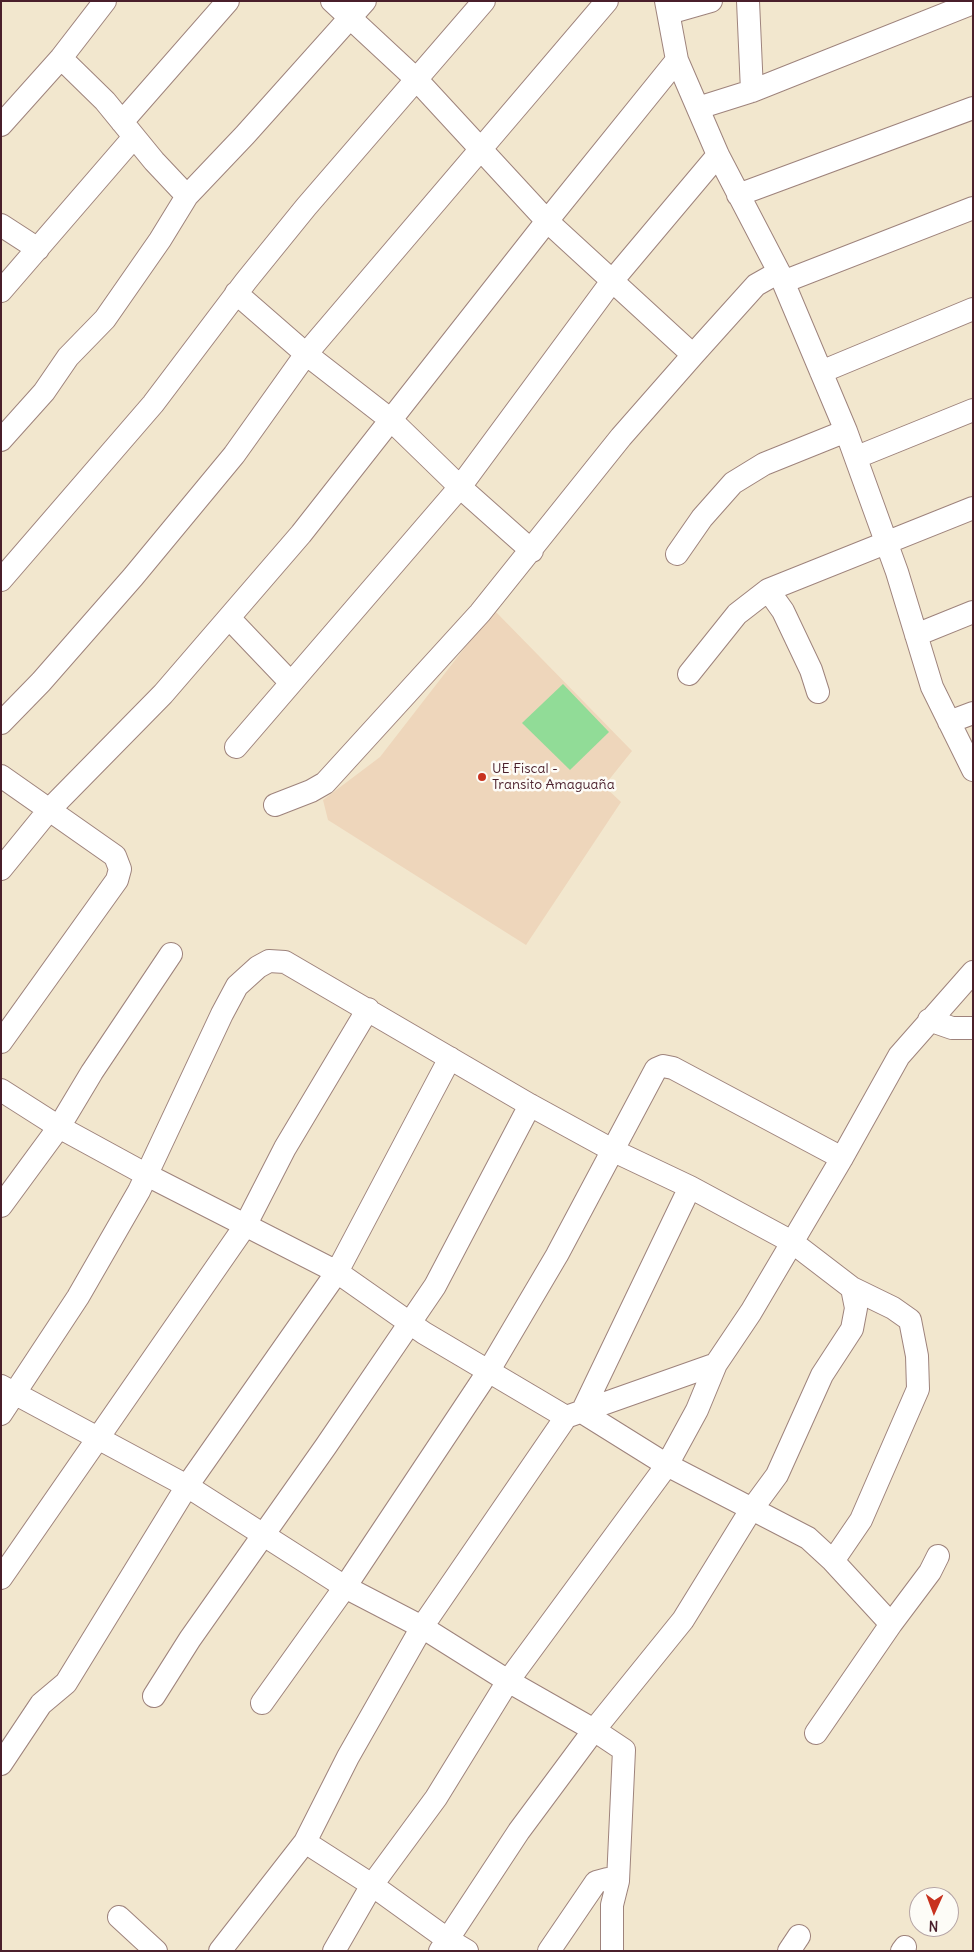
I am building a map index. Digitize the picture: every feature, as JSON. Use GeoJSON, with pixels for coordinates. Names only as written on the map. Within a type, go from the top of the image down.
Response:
{"type":"FeatureCollection","features":[{"type":"Feature","properties":{"kind":"street"},"geometry":{"type":"LineString","coordinates":[[1,125],[61,58],[104,1]]}},
{"type":"Feature","properties":{"kind":"street"},"geometry":{"type":"LineString","coordinates":[[1,292],[38,249],[128,129],[228,1]]}},
{"type":"Feature","properties":{"kind":"street"},"geometry":{"type":"LineString","coordinates":[[332,1],[416,79],[547,221],[693,355]]}},
{"type":"Feature","properties":{"kind":"street"},"geometry":{"type":"LineString","coordinates":[[1,440],[44,392],[68,357],[105,319],[160,240],[187,196],[351,19],[365,1]]}},
{"type":"Feature","properties":{"kind":"street"},"geometry":{"type":"LineString","coordinates":[[1,580],[153,404],[236,293],[306,207],[484,1]]}},
{"type":"Feature","properties":{"kind":"street"},"geometry":{"type":"LineString","coordinates":[[1,723],[41,682],[152,554],[234,455],[306,354],[606,1]]}},
{"type":"Feature","properties":{"kind":"street"},"geometry":{"type":"LineString","coordinates":[[711,1],[667,7],[678,60],[718,155],[781,277],[846,430],[886,542],[932,687],[973,770]]}},
{"type":"Feature","properties":{"kind":"street"},"geometry":{"type":"LineString","coordinates":[[748,1],[752,91]]}},
{"type":"Feature","properties":{"kind":"street"},"geometry":{"type":"LineString","coordinates":[[698,108],[752,91],[973,3]]}},
{"type":"Feature","properties":{"kind":"street"},"geometry":{"type":"LineString","coordinates":[[61,58],[105,101],[187,196]]}},
{"type":"Feature","properties":{"kind":"street"},"geometry":{"type":"LineString","coordinates":[[1,869],[49,810],[163,694],[230,619],[301,534],[547,221],[678,60]]}},
{"type":"Feature","properties":{"kind":"street"},"geometry":{"type":"LineString","coordinates":[[738,195],[973,108]]}},
{"type":"Feature","properties":{"kind":"street"},"geometry":{"type":"LineString","coordinates":[[236,747],[460,487],[612,281],[718,155]]}},
{"type":"Feature","properties":{"kind":"street"},"geometry":{"type":"LineString","coordinates":[[275,805],[311,791],[325,783],[480,613],[532,551],[621,437],[756,285],[973,208]]}},
{"type":"Feature","properties":{"kind":"street"},"geometry":{"type":"LineString","coordinates":[[1,225],[38,249]]}},
{"type":"Feature","properties":{"kind":"street"},"geometry":{"type":"LineString","coordinates":[[236,293],[306,354],[391,420],[460,487],[532,551]]}},
{"type":"Feature","properties":{"kind":"street"},"geometry":{"type":"LineString","coordinates":[[821,372],[973,309]]}},
{"type":"Feature","properties":{"kind":"street"},"geometry":{"type":"LineString","coordinates":[[857,457],[973,410]]}},
{"type":"Feature","properties":{"kind":"street"},"geometry":{"type":"LineString","coordinates":[[677,554],[702,518],[733,483],[764,464],[846,430]]}},
{"type":"Feature","properties":{"kind":"street"},"geometry":{"type":"LineString","coordinates":[[689,674],[737,614],[768,590],[973,508]]}},
{"type":"Feature","properties":{"kind":"street"},"geometry":{"type":"LineString","coordinates":[[768,590],[783,611],[811,670],[818,692]]}},
{"type":"Feature","properties":{"kind":"street"},"geometry":{"type":"LineString","coordinates":[[916,635],[973,612]]}},
{"type":"Feature","properties":{"kind":"street"},"geometry":{"type":"LineString","coordinates":[[230,619],[291,683]]}},
{"type":"Feature","properties":{"kind":"street"},"geometry":{"type":"LineString","coordinates":[[949,722],[973,713]]}},
{"type":"Feature","properties":{"kind":"street"},"geometry":{"type":"LineString","coordinates":[[1,776],[5,781],[115,856],[120,869],[117,880],[1,1042]]}},
{"type":"Feature","properties":{"kind":"street"},"geometry":{"type":"LineString","coordinates":[[1,1206],[58,1127],[92,1072],[171,954]]}},
{"type":"Feature","properties":{"kind":"street"},"geometry":{"type":"LineString","coordinates":[[1,1414],[8,1390],[78,1297],[147,1175],[222,1014],[238,986],[258,966],[270,961],[285,962],[530,1105],[614,1151],[690,1187],[792,1242],[852,1288],[893,1308],[910,1320],[917,1356],[918,1390],[861,1520],[833,1561]]}},
{"type":"Feature","properties":{"kind":"street"},"geometry":{"type":"LineString","coordinates":[[334,1951],[372,1885],[436,1798],[508,1681],[667,1465],[697,1410],[716,1364],[842,1158],[899,1056],[973,972]]}},
{"type":"Feature","properties":{"kind":"street"},"geometry":{"type":"LineString","coordinates":[[1,1578],[245,1226],[285,1148],[368,1009]]}},
{"type":"Feature","properties":{"kind":"street"},"geometry":{"type":"LineString","coordinates":[[929,1020],[952,1028],[973,1028]]}},
{"type":"Feature","properties":{"kind":"street"},"geometry":{"type":"LineString","coordinates":[[1,1764],[41,1704],[66,1683],[187,1486],[337,1272],[450,1058]]}},
{"type":"Feature","properties":{"kind":"street"},"geometry":{"type":"LineString","coordinates":[[262,1703],[345,1587],[488,1372],[557,1255],[656,1069],[663,1066],[673,1068],[842,1158]]}},
{"type":"Feature","properties":{"kind":"street"},"geometry":{"type":"LineString","coordinates":[[1,1090],[58,1127],[245,1226],[337,1272],[409,1323],[488,1372],[808,1538],[833,1561],[891,1624]]}},
{"type":"Feature","properties":{"kind":"street"},"geometry":{"type":"LineString","coordinates":[[154,1696],[262,1533],[326,1446],[434,1286],[530,1105]]}},
{"type":"Feature","properties":{"kind":"street"},"geometry":{"type":"LineString","coordinates":[[220,1951],[305,1842],[348,1757],[422,1627],[574,1415],[690,1187]]}},
{"type":"Feature","properties":{"kind":"street"},"geometry":{"type":"LineString","coordinates":[[443,1945],[519,1831],[594,1730],[683,1620],[752,1508],[777,1475],[822,1375],[852,1329],[856,1308],[852,1288]]}},
{"type":"Feature","properties":{"kind":"street"},"geometry":{"type":"LineString","coordinates":[[574,1415],[716,1364]]}},
{"type":"Feature","properties":{"kind":"street"},"geometry":{"type":"LineString","coordinates":[[8,1390],[187,1486],[345,1587],[422,1627],[624,1750],[618,1881],[612,1905],[612,1951]]}},
{"type":"Feature","properties":{"kind":"street"},"geometry":{"type":"LineString","coordinates":[[816,1733],[891,1624],[930,1572],[938,1556]]}},
{"type":"Feature","properties":{"kind":"street"},"geometry":{"type":"LineString","coordinates":[[305,1842],[372,1885],[443,1945],[467,1951]]}},
{"type":"Feature","properties":{"kind":"street"},"geometry":{"type":"LineString","coordinates":[[549,1951],[596,1882],[607,1879],[618,1881]]}},
{"type":"Feature","properties":{"kind":"street"},"geometry":{"type":"LineString","coordinates":[[119,1917],[156,1951]]}},
{"type":"Feature","properties":{"kind":"shaded area","name":"UE Fiscal - Transito Amaguaña"},"geometry":{"type":"Polygon","coordinates":[[[494,610],[632,751],[604,786],[621,802],[526,945],[328,820],[323,800],[380,757],[494,610]]]}},
{"type":"Feature","properties":{"kind":"green space"},"geometry":{"type":"Polygon","coordinates":[[[563,684],[609,732],[570,770],[522,723],[563,684]]]}},
{"type":"Feature","properties":{"kind":"place","name":"UE Fiscal - Transito Amaguaña"},"geometry":{"type":"Point","coordinates":[482,777]}}]}
